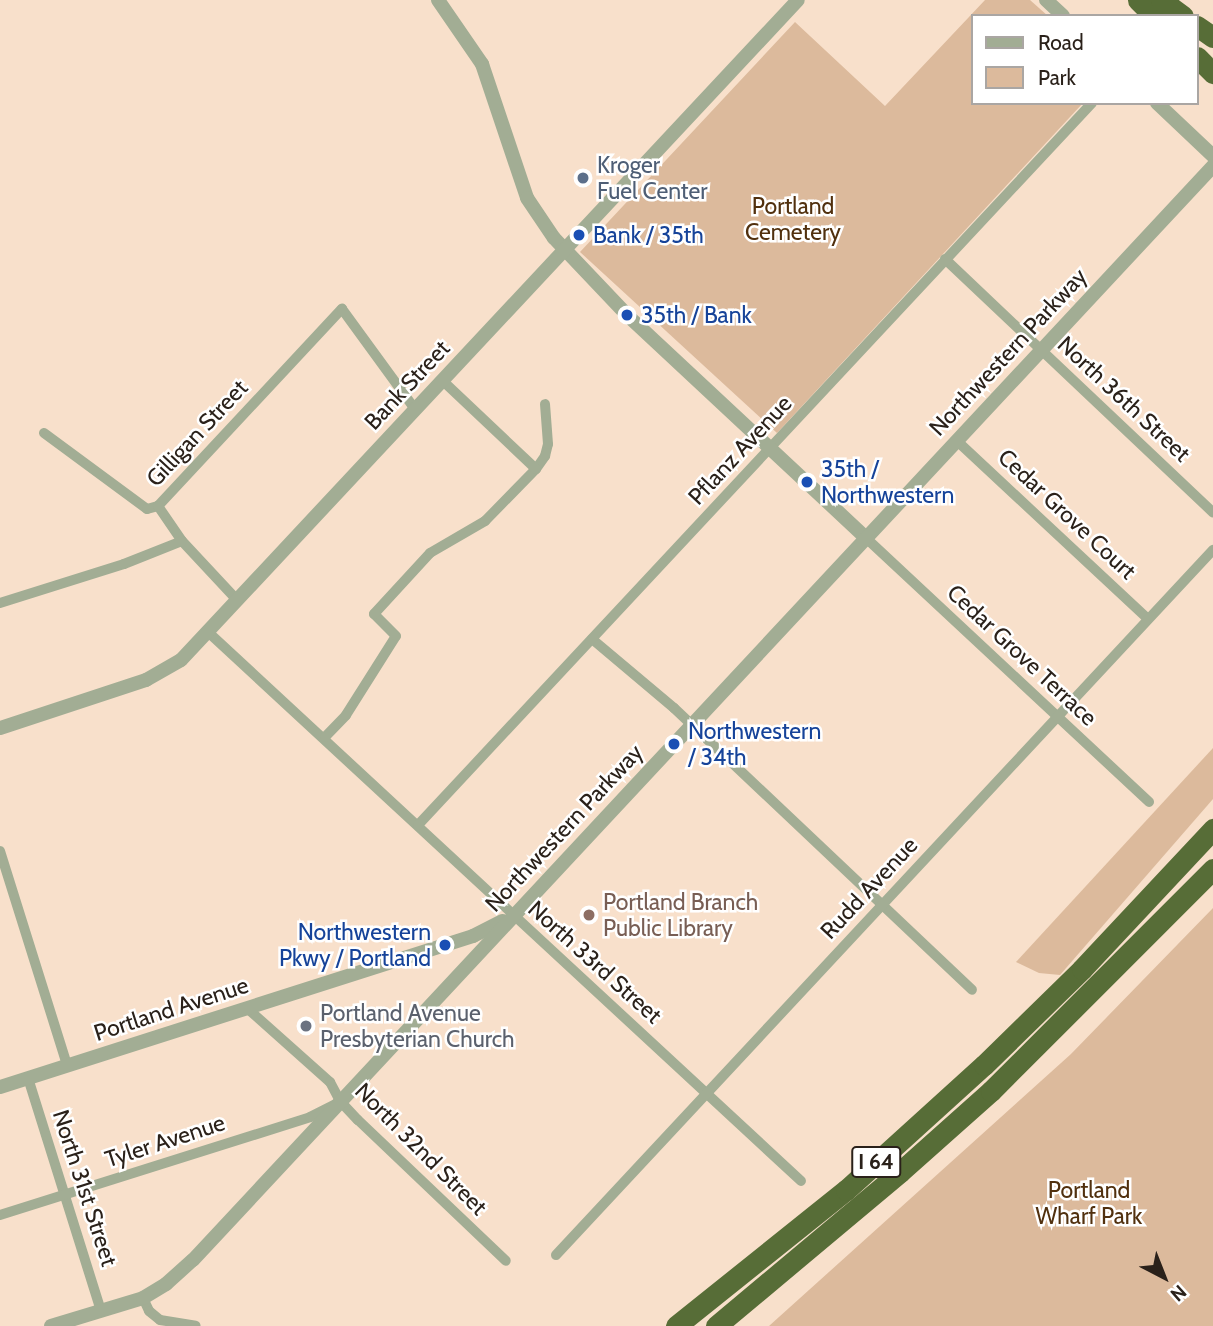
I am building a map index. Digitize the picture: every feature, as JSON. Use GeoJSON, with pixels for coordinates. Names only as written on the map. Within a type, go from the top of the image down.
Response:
{"type":"FeatureCollection","features":[{"type":"Feature","properties":{"kind":"highway"},"geometry":{"type":"LineString","coordinates":[[1138,0],[1152,14]]}},
{"type":"Feature","properties":{"kind":"highway"},"geometry":{"type":"LineString","coordinates":[[1161,0],[1180,14]]}},
{"type":"Feature","properties":{"kind":"highway"},"geometry":{"type":"LineString","coordinates":[[1199,59],[1213,73]]}},
{"type":"Feature","properties":{"kind":"highway","name":"I 64"},"geometry":{"type":"LineString","coordinates":[[676,1326],[846,1190],[1066,986],[1213,829]]}},
{"type":"Feature","properties":{"kind":"highway"},"geometry":{"type":"LineString","coordinates":[[1181,901],[1213,859]]}},
{"type":"Feature","properties":{"kind":"highway","name":"I 64"},"geometry":{"type":"LineString","coordinates":[[716,1326],[900,1172],[991,1091],[1213,869]]}},
{"type":"Feature","properties":{"kind":"street"},"geometry":{"type":"LineString","coordinates":[[438,0],[480,58],[527,198],[564,251],[627,315],[866,538]]}},
{"type":"Feature","properties":{"kind":"street","name":"Bank Street"},"geometry":{"type":"LineString","coordinates":[[0,728],[146,680],[181,660],[798,0]]}},
{"type":"Feature","properties":{"kind":"street"},"geometry":{"type":"LineString","coordinates":[[1046,0],[1061,14]]}},
{"type":"Feature","properties":{"kind":"street","name":"Pflanz Avenue"},"geometry":{"type":"LineString","coordinates":[[418,825],[1090,105]]}},
{"type":"Feature","properties":{"kind":"street"},"geometry":{"type":"LineString","coordinates":[[1159,105],[1213,156]]}},
{"type":"Feature","properties":{"kind":"street","name":"Northwestern Parkway"},"geometry":{"type":"LineString","coordinates":[[51,1326],[143,1297],[166,1284],[192,1260],[1213,166]]}},
{"type":"Feature","properties":{"kind":"street","name":"North 36th Street"},"geometry":{"type":"LineString","coordinates":[[945,259],[1213,512]]}},
{"type":"Feature","properties":{"kind":"street","name":"Gilligan Street"},"geometry":{"type":"LineString","coordinates":[[237,600],[182,541],[158,506],[342,309],[415,409]]}},
{"type":"Feature","properties":{"kind":"street"},"geometry":{"type":"LineString","coordinates":[[442,380],[536,469]]}},
{"type":"Feature","properties":{"kind":"street"},"geometry":{"type":"LineString","coordinates":[[326,737],[346,715],[396,636],[374,614],[430,553],[485,521],[536,469],[545,456],[548,444],[545,404]]}},
{"type":"Feature","properties":{"kind":"street"},"geometry":{"type":"LineString","coordinates":[[44,433],[146,509],[158,506]]}},
{"type":"Feature","properties":{"kind":"street","name":"Cedar Grove Court"},"geometry":{"type":"LineString","coordinates":[[956,440],[1148,620]]}},
{"type":"Feature","properties":{"kind":"street","name":"Cedar Grove Terrace"},"geometry":{"type":"LineString","coordinates":[[866,538],[1149,802]]}},
{"type":"Feature","properties":{"kind":"street"},"geometry":{"type":"LineString","coordinates":[[0,603],[124,564],[182,541]]}},
{"type":"Feature","properties":{"kind":"street","name":"Rudd Avenue"},"geometry":{"type":"LineString","coordinates":[[556,1255],[1213,550]]}},
{"type":"Feature","properties":{"kind":"street","name":"North 33rd Street"},"geometry":{"type":"LineString","coordinates":[[208,632],[326,737],[513,916],[536,932],[801,1181]]}},
{"type":"Feature","properties":{"kind":"street"},"geometry":{"type":"LineString","coordinates":[[592,639],[691,725],[972,990]]}},
{"type":"Feature","properties":{"kind":"street"},"geometry":{"type":"LineString","coordinates":[[0,851],[67,1065]]}},
{"type":"Feature","properties":{"kind":"street","name":"Portland Avenue"},"geometry":{"type":"LineString","coordinates":[[0,1087],[473,936],[513,916]]}},
{"type":"Feature","properties":{"kind":"street","name":"North 32nd Street"},"geometry":{"type":"LineString","coordinates":[[247,1009],[330,1082],[340,1101],[506,1261]]}},
{"type":"Feature","properties":{"kind":"street","name":"North 31st Street"},"geometry":{"type":"LineString","coordinates":[[28,1078],[102,1311]]}},
{"type":"Feature","properties":{"kind":"street","name":"Tyler Avenue"},"geometry":{"type":"LineString","coordinates":[[0,1216],[310,1117],[340,1101]]}},
{"type":"Feature","properties":{"kind":"street"},"geometry":{"type":"LineString","coordinates":[[143,1297],[149,1311],[160,1320],[196,1326]]}},
{"type":"Feature","properties":{"kind":"green space","name":"Portland Cemetery"},"geometry":{"type":"Polygon","coordinates":[[[985,0],[1030,0],[1046,14],[972,14],[972,105],[1081,105],[777,433],[580,252],[795,22],[885,106],[985,0]]]}},
{"type":"Feature","properties":{"kind":"green space"},"geometry":{"type":"Polygon","coordinates":[[[1213,748],[1213,799],[1060,975],[1039,973],[1016,962],[1213,748]]]}},
{"type":"Feature","properties":{"kind":"green space","name":"Portland Wharf Park"},"geometry":{"type":"Polygon","coordinates":[[[1213,908],[1213,1326],[769,1326],[1071,1054],[1213,908]]]}},
{"type":"Feature","properties":{"kind":"place","name":"Kroger Fuel Center"},"geometry":{"type":"Point","coordinates":[583,178]}},
{"type":"Feature","properties":{"kind":"place","name":"Bank / 35th"},"geometry":{"type":"Point","coordinates":[579,235]}},
{"type":"Feature","properties":{"kind":"place","name":"35th / Bank"},"geometry":{"type":"Point","coordinates":[627,315]}},
{"type":"Feature","properties":{"kind":"place","name":"35th / Northwestern"},"geometry":{"type":"Point","coordinates":[807,482]}},
{"type":"Feature","properties":{"kind":"place","name":"Northwestern / 34th"},"geometry":{"type":"Point","coordinates":[674,744]}},
{"type":"Feature","properties":{"kind":"place","name":"Portland Branch Public Library"},"geometry":{"type":"Point","coordinates":[589,915]}},
{"type":"Feature","properties":{"kind":"place","name":"Northwestern Pkwy / Portland"},"geometry":{"type":"Point","coordinates":[445,945]}},
{"type":"Feature","properties":{"kind":"place","name":"Portland Avenue Presbyterian Church"},"geometry":{"type":"Point","coordinates":[306,1026]}}]}
